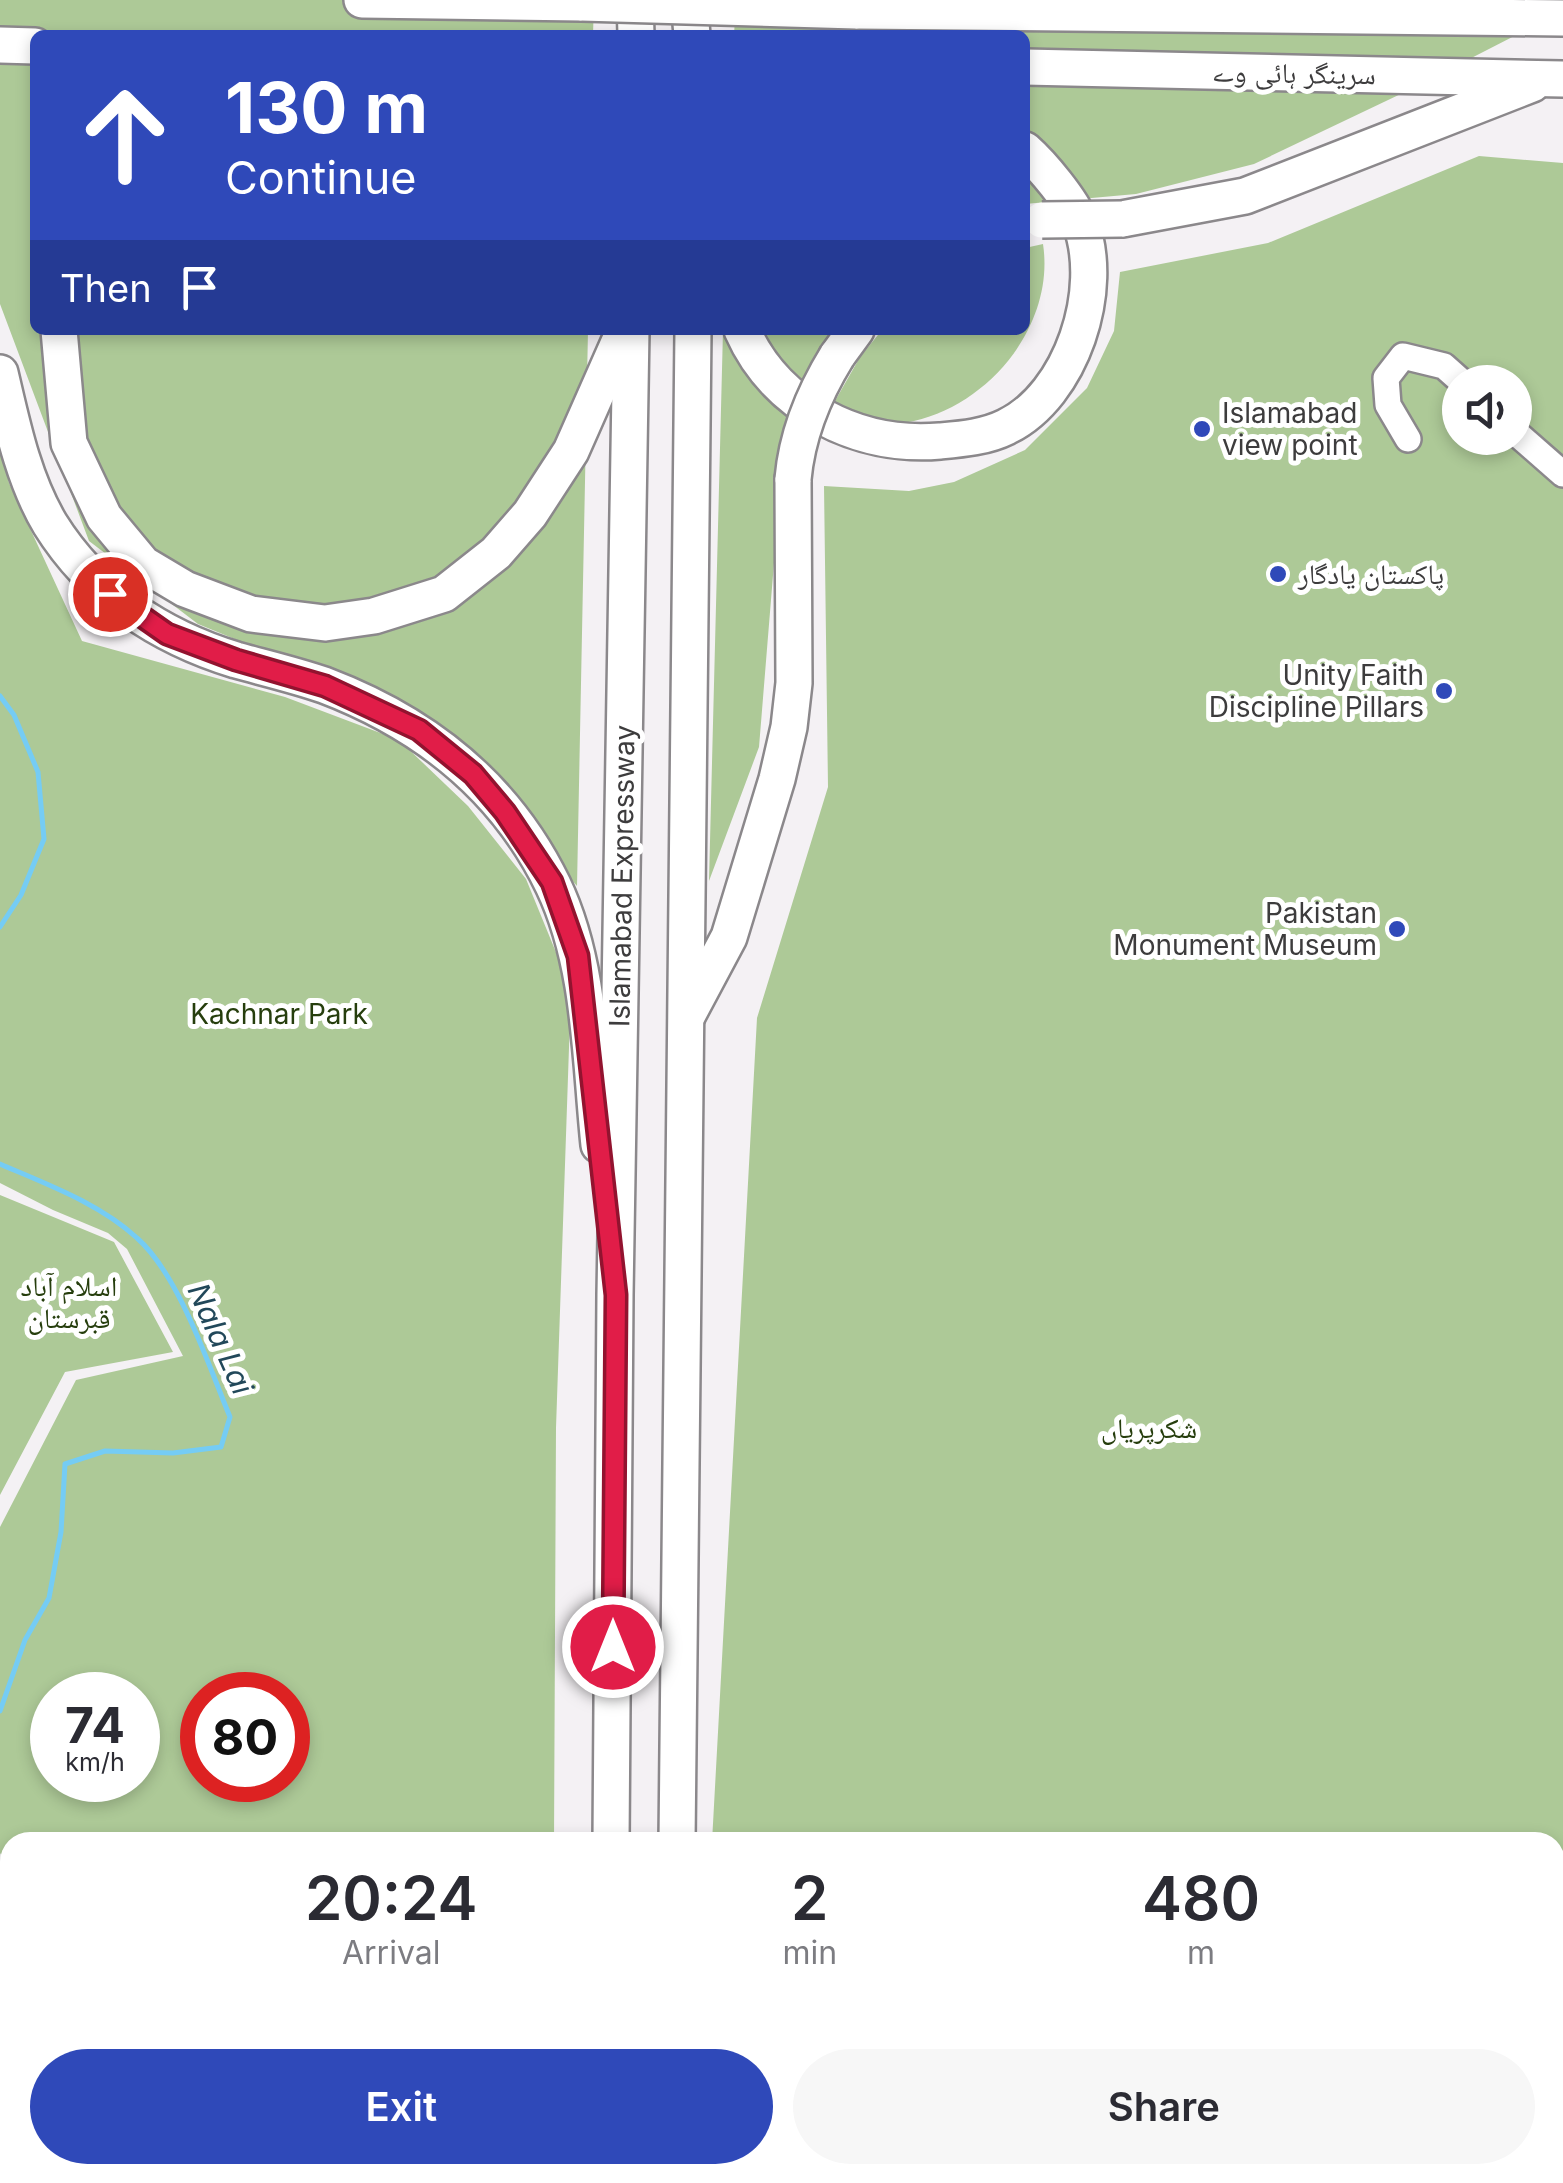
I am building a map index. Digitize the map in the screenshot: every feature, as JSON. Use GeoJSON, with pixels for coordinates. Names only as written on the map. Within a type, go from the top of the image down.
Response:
{"type":"FeatureCollection","features":[{"type":"Feature","properties":{"kind":"highway","name":"سرینگر ہائی وے"},"geometry":{"type":"LineString","coordinates":[[362,0],[920,14],[1563,18]]}},
{"type":"Feature","properties":{"kind":"highway"},"geometry":{"type":"LineString","coordinates":[[635,0],[636,30]]}},
{"type":"Feature","properties":{"kind":"highway"},"geometry":{"type":"LineString","coordinates":[[690,0],[692,30]]}},
{"type":"Feature","properties":{"kind":"highway"},"geometry":{"type":"LineString","coordinates":[[920,14],[982,0]]}},
{"type":"Feature","properties":{"kind":"highway","name":"سرینگر ہائی وے"},"geometry":{"type":"LineString","coordinates":[[1030,67],[1555,79]]}},
{"type":"Feature","properties":{"kind":"highway"},"geometry":{"type":"LineString","coordinates":[[1034,222],[1122,219],[1245,196],[1555,79]]}},
{"type":"Feature","properties":{"kind":"highway"},"geometry":{"type":"LineString","coordinates":[[744,335],[750,349],[787,393],[838,426],[875,439],[911,444],[968,439],[1008,427],[1050,392],[1077,343],[1089,293],[1088,259],[1080,220],[1030,155]]}},
{"type":"Feature","properties":{"kind":"highway"},"geometry":{"type":"LineString","coordinates":[[60,335],[70,443],[104,517],[143,564],[185,589],[250,614],[325,623],[374,616],[444,594],[496,553],[530,514],[571,451],[626,335]]}},
{"type":"Feature","properties":{"kind":"highway","name":"Islamabad Expressway"},"geometry":{"type":"LineString","coordinates":[[612,1832],[628,335]]}},
{"type":"Feature","properties":{"kind":"highway"},"geometry":{"type":"LineString","coordinates":[[677,1832],[693,335]]}},
{"type":"Feature","properties":{"kind":"highway"},"geometry":{"type":"LineString","coordinates":[[685,1021],[729,937],[778,779],[794,683],[796,442],[820,384],[846,343]]}},
{"type":"Feature","properties":{"kind":"highway"},"geometry":{"type":"LineString","coordinates":[[0,373],[38,503],[67,546],[110,594],[167,634],[236,660],[325,686],[419,730],[473,774],[532,850],[552,882],[578,956],[616,1295]]}},
{"type":"Feature","properties":{"kind":"street"},"geometry":{"type":"LineString","coordinates":[[1408,439],[1388,405],[1386,378],[1403,356],[1442,366]]}},
{"type":"Feature","properties":{"kind":"street"},"geometry":{"type":"LineString","coordinates":[[1532,447],[1563,474]]}},
{"type":"Feature","properties":{"kind":"green space"},"geometry":{"type":"Polygon","coordinates":[[[0,0],[594,0],[593,30],[30,30],[30,335],[588,335],[577,886],[428,718],[198,624],[89,541],[0,304],[0,0]]]}},
{"type":"Feature","properties":{"kind":"green space"},"geometry":{"type":"Polygon","coordinates":[[[736,0],[1563,0],[1563,11],[1254,164],[1136,194],[1030,204],[1030,30],[734,30],[736,0]]]}},
{"type":"Feature","properties":{"kind":"green space","name":"شکرپریاں"},"geometry":{"type":"Polygon","coordinates":[[[1479,156],[1563,163],[1563,1832],[713,1832],[757,1018],[828,787],[824,486],[909,491],[954,482],[1025,450],[1087,388],[1114,331],[1120,272],[1268,243],[1479,156]]]}},
{"type":"Feature","properties":{"kind":"green space"},"geometry":{"type":"Polygon","coordinates":[[[1043,244],[1044,274],[1030,325],[1030,247],[1043,244]]]}},
{"type":"Feature","properties":{"kind":"green space"},"geometry":{"type":"Polygon","coordinates":[[[723,335],[832,335],[785,428],[759,747],[709,881],[723,335]]]}},
{"type":"Feature","properties":{"kind":"green space"},"geometry":{"type":"Polygon","coordinates":[[[878,335],[1025,335],[992,378],[969,397],[914,421],[883,421],[831,408],[860,357],[878,335]]]}},
{"type":"Feature","properties":{"kind":"green space","name":"Kachnar Park"},"geometry":{"type":"Polygon","coordinates":[[[0,441],[9,483],[82,641],[285,697],[399,740],[468,806],[526,879],[571,989],[556,1428],[554,1832],[0,1832],[0,1527],[76,1380],[183,1356],[127,1249],[108,1233],[0,1183],[0,441]]]}},
{"type":"Feature","properties":{"kind":"green space","name":"اسلام آباد قبرستان"},"geometry":{"type":"Polygon","coordinates":[[[0,1195],[114,1242],[173,1352],[65,1372],[0,1495],[0,1195]]]}},
{"type":"Feature","properties":{"kind":"waterway","name":"Nala Lai"},"geometry":{"type":"LineString","coordinates":[[0,696],[14,715],[38,772],[44,839],[21,895],[0,927]]}},
{"type":"Feature","properties":{"kind":"waterway","name":"Nala Lai"},"geometry":{"type":"LineString","coordinates":[[0,1164],[106,1214],[152,1254],[191,1322],[230,1417],[221,1447],[173,1453],[105,1451],[65,1464],[61,1532],[49,1598],[25,1640],[0,1711]]}},
{"type":"Feature","properties":{"kind":"place","name":"Islamabad view point"},"geometry":{"type":"Point","coordinates":[1202,429]}},
{"type":"Feature","properties":{"kind":"place","name":"پاکستان یادگار"},"geometry":{"type":"Point","coordinates":[1278,574]}},
{"type":"Feature","properties":{"kind":"place","name":"Unity Faith Discipline Pillars"},"geometry":{"type":"Point","coordinates":[1444,691]}},
{"type":"Feature","properties":{"kind":"place","name":"Pakistan Monument Museum"},"geometry":{"type":"Point","coordinates":[1397,929]}},
{"type":"Feature","properties":{"kind":"route"},"geometry":{"type":"LineString","coordinates":[[110,594],[167,634],[236,660],[325,686],[419,730],[473,774],[505,812],[552,882],[578,956],[616,1295],[613,1647]]}}]}
